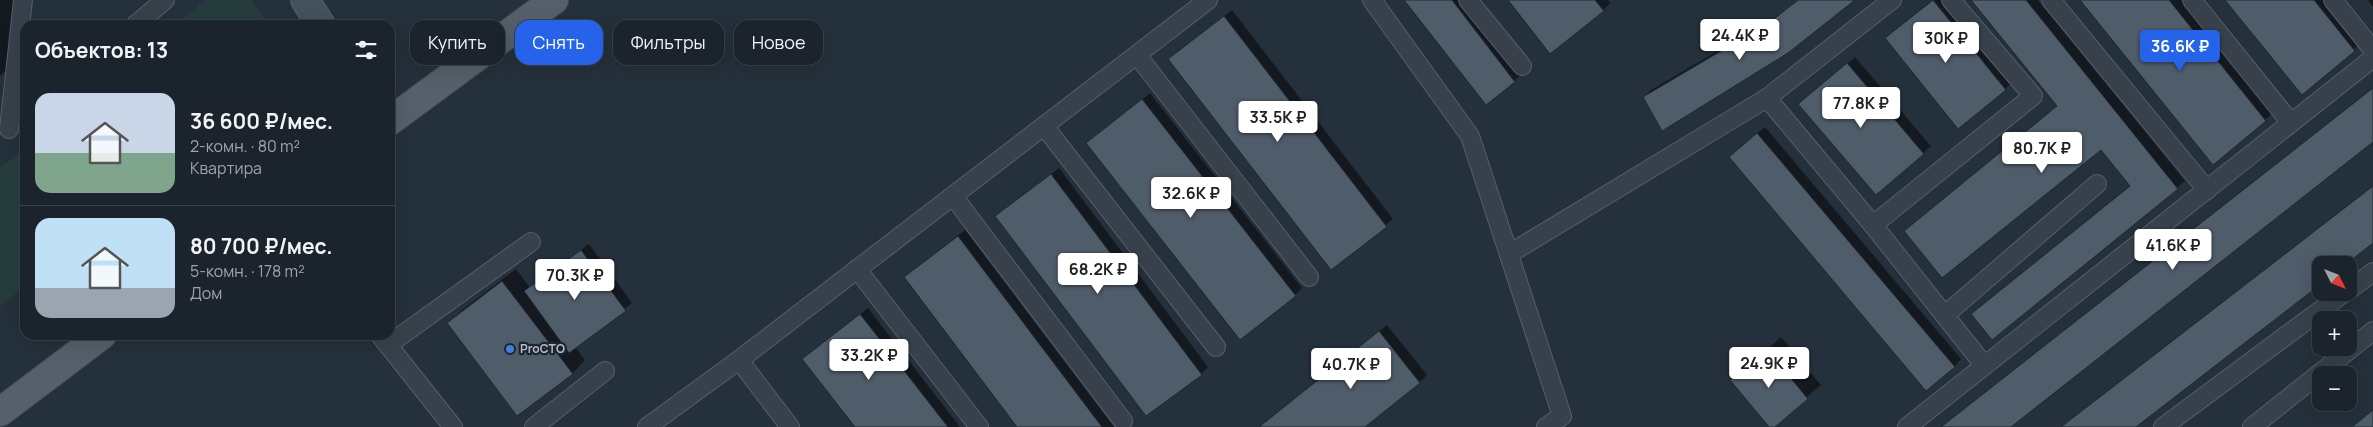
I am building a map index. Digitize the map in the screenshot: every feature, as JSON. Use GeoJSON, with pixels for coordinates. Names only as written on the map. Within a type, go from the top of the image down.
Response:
{"type":"FeatureCollection","features":[{"type":"Feature","properties":{"kind":"main road"},"geometry":{"type":"LineString","coordinates":[[395,117],[554,0]]}},
{"type":"Feature","properties":{"kind":"main road"},"geometry":{"type":"LineString","coordinates":[[0,412],[95,340]]}},
{"type":"Feature","properties":{"kind":"street"},"geometry":{"type":"LineString","coordinates":[[305,0],[318,20]]}},
{"type":"Feature","properties":{"kind":"lane"},"geometry":{"type":"LineString","coordinates":[[20,20],[23,0]]}},
{"type":"Feature","properties":{"kind":"lane"},"geometry":{"type":"LineString","coordinates":[[141,20],[165,0]]}},
{"type":"Feature","properties":{"kind":"lane"},"geometry":{"type":"LineString","coordinates":[[647,427],[739,360],[1208,0]]}},
{"type":"Feature","properties":{"kind":"lane"},"geometry":{"type":"LineString","coordinates":[[1372,0],[1470,136],[1565,422],[1546,427]]}},
{"type":"Feature","properties":{"kind":"lane"},"geometry":{"type":"LineString","coordinates":[[1468,0],[1522,66]]}},
{"type":"Feature","properties":{"kind":"lane"},"geometry":{"type":"LineString","coordinates":[[1509,254],[1767,98],[1892,0]]}},
{"type":"Feature","properties":{"kind":"lane"},"geometry":{"type":"LineString","coordinates":[[1873,225],[2033,96],[1951,0]]}},
{"type":"Feature","properties":{"kind":"lane"},"geometry":{"type":"LineString","coordinates":[[2051,0],[2207,190]]}},
{"type":"Feature","properties":{"kind":"lane"},"geometry":{"type":"LineString","coordinates":[[2192,0],[2291,123]]}},
{"type":"Feature","properties":{"kind":"lane"},"geometry":{"type":"LineString","coordinates":[[2333,0],[2373,50]]}},
{"type":"Feature","properties":{"kind":"lane"},"geometry":{"type":"LineString","coordinates":[[4,133],[20,21]]}},
{"type":"Feature","properties":{"kind":"lane"},"geometry":{"type":"LineString","coordinates":[[1137,55],[1309,277]]}},
{"type":"Feature","properties":{"kind":"lane"},"geometry":{"type":"LineString","coordinates":[[1908,427],[2373,58]]}},
{"type":"Feature","properties":{"kind":"lane"},"geometry":{"type":"LineString","coordinates":[[1767,98],[1873,225],[1984,365]]}},
{"type":"Feature","properties":{"kind":"lane"},"geometry":{"type":"LineString","coordinates":[[4,133],[20,120]]}},
{"type":"Feature","properties":{"kind":"lane"},"geometry":{"type":"LineString","coordinates":[[1044,126],[1216,347]]}},
{"type":"Feature","properties":{"kind":"lane"},"geometry":{"type":"LineString","coordinates":[[1945,315],[2097,184]]}},
{"type":"Feature","properties":{"kind":"lane"},"geometry":{"type":"LineString","coordinates":[[953,196],[1123,421]]}},
{"type":"Feature","properties":{"kind":"lane"},"geometry":{"type":"LineString","coordinates":[[395,333],[531,242]]}},
{"type":"Feature","properties":{"kind":"lane"},"geometry":{"type":"LineString","coordinates":[[857,269],[979,427]]}},
{"type":"Feature","properties":{"kind":"lane"},"geometry":{"type":"LineString","coordinates":[[2358,283],[2373,272]]}},
{"type":"Feature","properties":{"kind":"lane"},"geometry":{"type":"LineString","coordinates":[[2163,427],[2333,301]]}},
{"type":"Feature","properties":{"kind":"lane"},"geometry":{"type":"LineString","coordinates":[[2252,427],[2373,331]]}},
{"type":"Feature","properties":{"kind":"lane"},"geometry":{"type":"LineString","coordinates":[[384,340],[453,427]]}},
{"type":"Feature","properties":{"kind":"lane"},"geometry":{"type":"LineString","coordinates":[[739,360],[790,427]]}},
{"type":"Feature","properties":{"kind":"lane"},"geometry":{"type":"LineString","coordinates":[[534,427],[605,371]]}},
{"type":"Feature","properties":{"kind":"green space"},"geometry":{"type":"Polygon","coordinates":[[[206,0],[251,0],[265,20],[181,20],[206,0]]]}},
{"type":"Feature","properties":{"kind":"green space"},"geometry":{"type":"Polygon","coordinates":[[[20,152],[20,291],[0,306],[0,168],[20,152]]]}},
{"type":"Feature","properties":{"kind":"building"},"geometry":{"type":"Polygon","coordinates":[[[1404,0],[1452,0],[1515,82],[1486,105],[1404,0]]]}},
{"type":"Feature","properties":{"kind":"building"},"geometry":{"type":"Polygon","coordinates":[[[1508,0],[1595,0],[1604,11],[1550,54],[1508,0]]]}},
{"type":"Feature","properties":{"kind":"building"},"geometry":{"type":"Polygon","coordinates":[[[1798,0],[1855,0],[1788,53],[1662,131],[1643,97],[1770,22],[1798,0]]]}},
{"type":"Feature","properties":{"kind":"building"},"geometry":{"type":"Polygon","coordinates":[[[1933,0],[2006,90],[1958,129],[1885,38],[1933,0]]]}},
{"type":"Feature","properties":{"kind":"building"},"geometry":{"type":"Polygon","coordinates":[[[1971,0],[2026,0],[2178,189],[1992,340],[1971,314],[2130,186],[2101,150],[1942,278],[1904,231],[2057,106],[1971,0]]]}},
{"type":"Feature","properties":{"kind":"building"},"geometry":{"type":"Polygon","coordinates":[[[2080,0],[2169,0],[2266,121],[2213,165],[2080,0]]]}},
{"type":"Feature","properties":{"kind":"building"},"geometry":{"type":"Polygon","coordinates":[[[2225,0],[2314,0],[2355,51],[2302,95],[2225,0]]]}},
{"type":"Feature","properties":{"kind":"building"},"geometry":{"type":"Polygon","coordinates":[[[1224,16],[1387,227],[1331,270],[1168,59],[1224,16]]]}},
{"type":"Feature","properties":{"kind":"building"},"geometry":{"type":"Polygon","coordinates":[[[1847,63],[1924,154],[1876,195],[1798,104],[1847,63]]]}},
{"type":"Feature","properties":{"kind":"building"},"geometry":{"type":"Polygon","coordinates":[[[2373,88],[2373,142],[2011,427],[1941,427],[2373,88]]]}},
{"type":"Feature","properties":{"kind":"building"},"geometry":{"type":"Polygon","coordinates":[[[1142,99],[1296,296],[1240,340],[1086,143],[1142,99]]]}},
{"type":"Feature","properties":{"kind":"building"},"geometry":{"type":"Polygon","coordinates":[[[1757,133],[1955,367],[1926,391],[1729,157],[1757,133]]]}},
{"type":"Feature","properties":{"kind":"building"},"geometry":{"type":"Polygon","coordinates":[[[1051,174],[1202,375],[1146,416],[995,216],[1051,174]]]}},
{"type":"Feature","properties":{"kind":"building"},"geometry":{"type":"Polygon","coordinates":[[[2373,186],[2373,243],[2356,256],[2312,256],[2312,291],[2136,427],[2061,427],[2373,186]]]}},
{"type":"Feature","properties":{"kind":"building"},"geometry":{"type":"Polygon","coordinates":[[[958,236],[1102,427],[1017,427],[904,277],[958,236]]]}},
{"type":"Feature","properties":{"kind":"building"},"geometry":{"type":"Polygon","coordinates":[[[581,250],[626,311],[569,353],[524,291],[581,250]]]}},
{"type":"Feature","properties":{"kind":"building","name":"ProСТО"},"geometry":{"type":"Polygon","coordinates":[[[502,281],[573,374],[517,416],[447,323],[502,281]]]}},
{"type":"Feature","properties":{"kind":"building"},"geometry":{"type":"Polygon","coordinates":[[[860,314],[948,427],[855,427],[802,359],[860,314]]]}},
{"type":"Feature","properties":{"kind":"building"},"geometry":{"type":"Polygon","coordinates":[[[1379,331],[1420,383],[1365,427],[1259,427],[1379,331]]]}},
{"type":"Feature","properties":{"kind":"building"},"geometry":{"type":"Polygon","coordinates":[[[1767,349],[1808,399],[1775,427],[1769,427],[1730,380],[1767,349]]]}},
{"type":"Feature","properties":{"kind":"building"},"geometry":{"type":"Polygon","coordinates":[[[2373,410],[2373,427],[2352,427],[2373,410]]]}},
{"type":"Feature","properties":{"kind":"place","name":"ProСТО"},"geometry":{"type":"Point","coordinates":[510,349]}}]}
